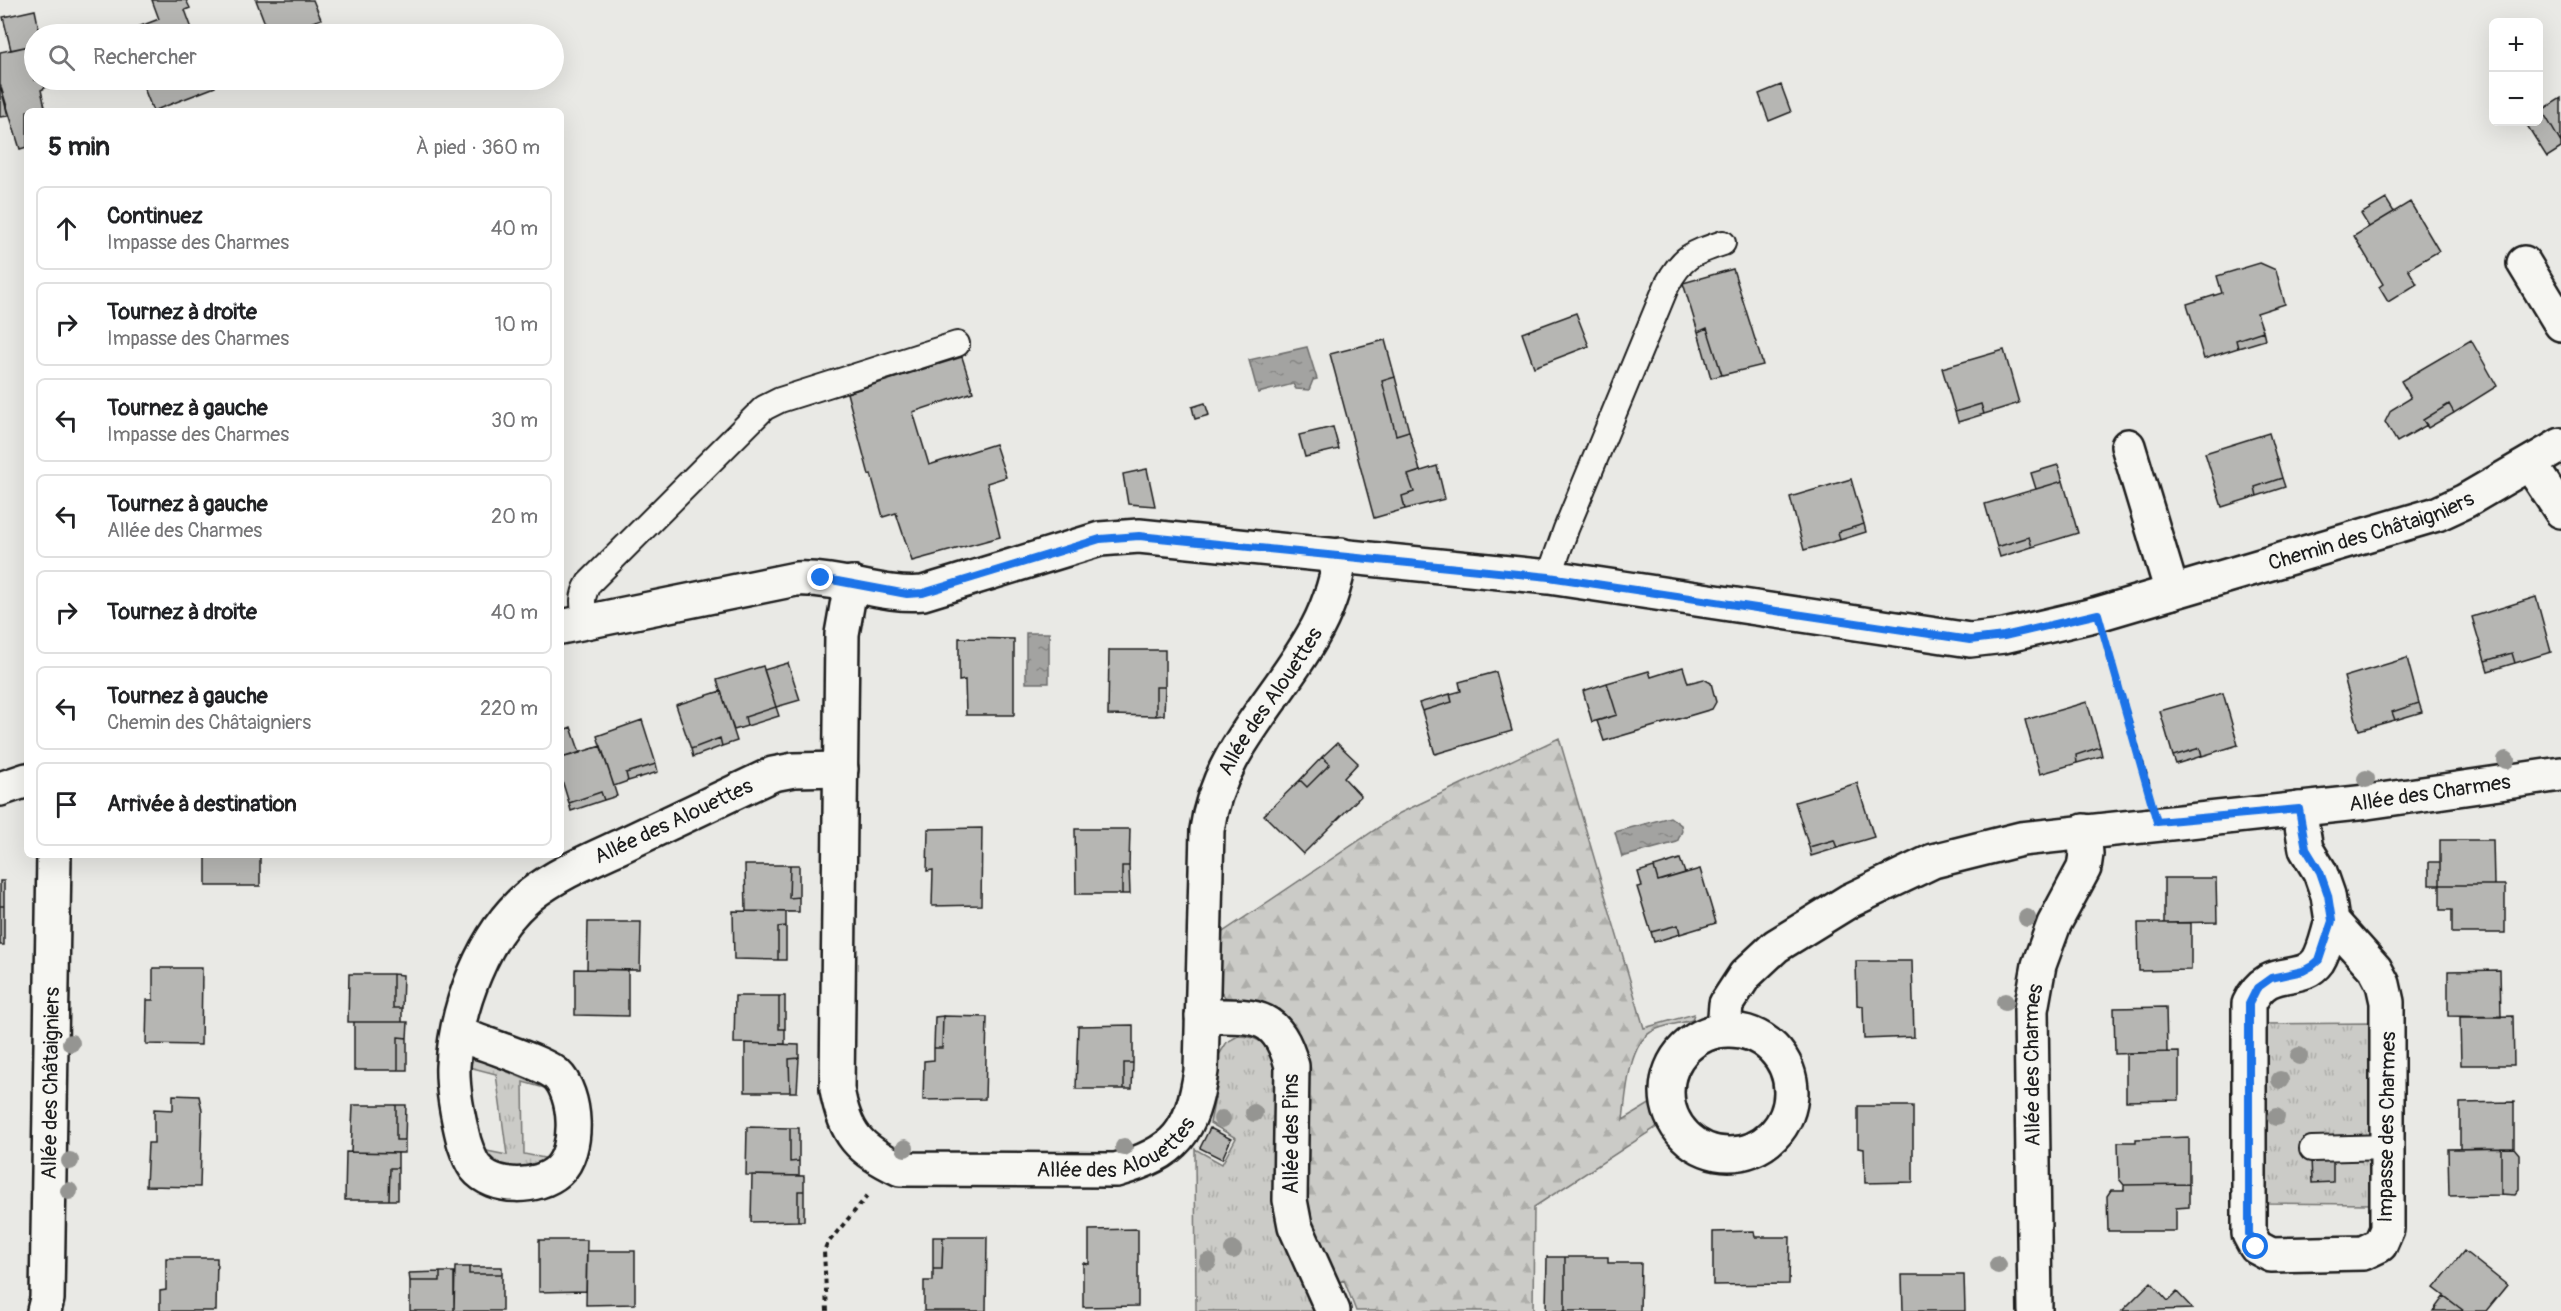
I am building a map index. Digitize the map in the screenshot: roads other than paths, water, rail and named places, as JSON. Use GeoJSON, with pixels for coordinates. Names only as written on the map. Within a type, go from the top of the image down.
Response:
{"type":"FeatureCollection","features":[{"type":"Feature","properties":{"kind":"street"},"geometry":{"type":"LineString","coordinates":[[2524,263],[2561,324]]}},
{"type":"Feature","properties":{"kind":"street","name":"Chemin des Châtaigniers"},"geometry":{"type":"LineString","coordinates":[[574,625],[796,579],[821,578],[907,594],[923,593],[1100,539],[1139,536],[1549,577],[1970,640],[2004,636],[2098,614],[2437,514],[2465,501],[2561,446]]}},
{"type":"Feature","properties":{"kind":"street"},"geometry":{"type":"LineString","coordinates":[[2128,447],[2172,592]]}},
{"type":"Feature","properties":{"kind":"street"},"geometry":{"type":"LineString","coordinates":[[2530,464],[2561,511]]}},
{"type":"Feature","properties":{"kind":"street","name":"Allée des Alouettes"},"geometry":{"type":"LineString","coordinates":[[851,583],[842,634],[837,1089],[843,1120],[859,1143],[878,1158],[900,1169],[1116,1170],[1143,1163],[1166,1150],[1185,1130],[1197,1104],[1201,1071],[1210,808],[1233,753],[1312,637],[1331,597],[1341,555]]}},
{"type":"Feature","properties":{"kind":"street","name":"Allée des Alouettes"},"geometry":{"type":"LineString","coordinates":[[459,1034],[541,1066],[555,1073],[561,1081],[572,1108],[573,1129],[569,1151],[559,1171],[540,1181],[519,1185],[493,1179],[476,1169],[467,1153],[457,1113],[453,1066],[459,1034],[466,998],[478,962],[502,926],[529,896],[567,872],[773,774],[794,770],[841,769]]}},
{"type":"Feature","properties":{"kind":"street","name":"Allée des Charmes"},"geometry":{"type":"LineString","coordinates":[[1724,1029],[1726,1004],[1745,975],[1776,946],[1849,901],[1933,861],[2021,839],[2157,822],[2299,809],[2561,774]]}},
{"type":"Feature","properties":{"kind":"street"},"geometry":{"type":"LineString","coordinates":[[0,789],[24,781]]}},
{"type":"Feature","properties":{"kind":"street","name":"Impasse des Charmes"},"geometry":{"type":"LineString","coordinates":[[2299,809],[2306,849],[2320,872],[2328,895],[2332,921],[2319,960],[2303,971],[2271,978],[2257,988],[2249,1004],[2249,1234],[2256,1247],[2271,1255],[2363,1253],[2380,1245],[2387,1229],[2389,1022],[2383,984],[2374,969],[2332,921]]}},
{"type":"Feature","properties":{"kind":"street","name":"Allée des Charmes"},"geometry":{"type":"LineString","coordinates":[[2035,1311],[2031,1010],[2039,965],[2054,924],[2084,868],[2086,854],[2084,831]]}},
{"type":"Feature","properties":{"kind":"street","name":"Allée des Châtaigniers"},"geometry":{"type":"LineString","coordinates":[[44,1311],[47,1288],[54,858]]}},
{"type":"Feature","properties":{"kind":"street","name":"Allée des Pins"},"geometry":{"type":"LineString","coordinates":[[1202,1016],[1263,1020],[1277,1030],[1287,1047],[1292,1066],[1290,1200],[1295,1226],[1333,1311]]}},
{"type":"Feature","properties":{"kind":"lane"},"geometry":{"type":"LineString","coordinates":[[1549,577],[1566,529],[1670,279],[1680,262],[1696,252],[1723,243]]}},
{"type":"Feature","properties":{"kind":"lane"},"geometry":{"type":"LineString","coordinates":[[574,625],[583,594],[589,583],[764,408],[780,400],[957,344]]}},
{"type":"Feature","properties":{"kind":"lane"},"geometry":{"type":"LineString","coordinates":[[2312,1149],[2388,1147]]}},
{"type":"Feature","properties":{"kind":"water"},"geometry":{"type":"Polygon","coordinates":[[[1307,347],[1317,379],[1313,380],[1309,390],[1296,389],[1293,384],[1258,393],[1249,360],[1307,347]]]}},
{"type":"Feature","properties":{"kind":"water"},"geometry":{"type":"Polygon","coordinates":[[[1026,633],[1049,633],[1049,683],[1026,683],[1026,633]]]}},
{"type":"Feature","properties":{"kind":"water"},"geometry":{"type":"Polygon","coordinates":[[[1670,817],[1681,825],[1682,831],[1677,842],[1622,857],[1615,832],[1670,817]]]}}]}
